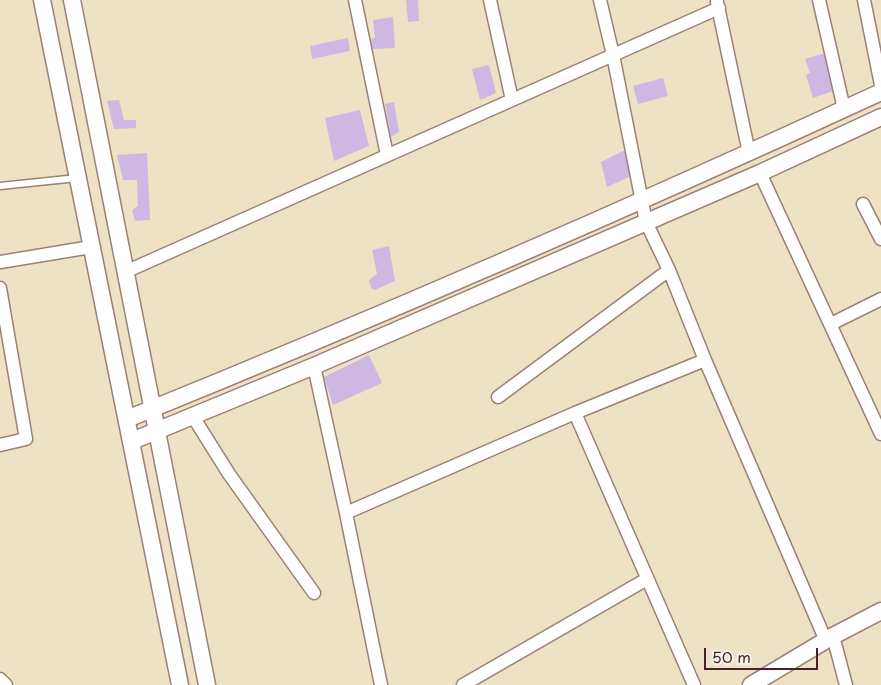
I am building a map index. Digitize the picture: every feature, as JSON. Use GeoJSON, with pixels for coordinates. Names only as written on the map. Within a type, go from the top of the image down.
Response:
{"type":"FeatureCollection","features":[{"type":"Feature","properties":{"kind":"street"},"geometry":{"type":"LineString","coordinates":[[42,0],[180,685]]}},
{"type":"Feature","properties":{"kind":"street"},"geometry":{"type":"LineString","coordinates":[[72,0],[207,685]]}},
{"type":"Feature","properties":{"kind":"street"},"geometry":{"type":"LineString","coordinates":[[355,0],[387,155]]}},
{"type":"Feature","properties":{"kind":"street"},"geometry":{"type":"LineString","coordinates":[[490,0],[512,100]]}},
{"type":"Feature","properties":{"kind":"street"},"geometry":{"type":"LineString","coordinates":[[600,0],[613,55],[646,222],[669,270],[705,360],[829,638],[846,685]]}},
{"type":"Feature","properties":{"kind":"street"},"geometry":{"type":"LineString","coordinates":[[819,0],[844,109]]}},
{"type":"Feature","properties":{"kind":"street"},"geometry":{"type":"LineString","coordinates":[[864,0],[881,85]]}},
{"type":"Feature","properties":{"kind":"street"},"geometry":{"type":"LineString","coordinates":[[125,272],[613,55],[718,4],[749,152]]}},
{"type":"Feature","properties":{"kind":"street"},"geometry":{"type":"LineString","coordinates":[[127,419],[308,344],[643,200],[881,92]]}},
{"type":"Feature","properties":{"kind":"street"},"geometry":{"type":"LineString","coordinates":[[132,441],[314,366],[760,173],[881,118]]}},
{"type":"Feature","properties":{"kind":"street"},"geometry":{"type":"LineString","coordinates":[[760,173],[881,434]]}},
{"type":"Feature","properties":{"kind":"street"},"geometry":{"type":"LineString","coordinates":[[863,204],[881,239]]}},
{"type":"Feature","properties":{"kind":"street"},"geometry":{"type":"LineString","coordinates":[[0,262],[91,247]]}},
{"type":"Feature","properties":{"kind":"street"},"geometry":{"type":"LineString","coordinates":[[498,397],[669,270]]}},
{"type":"Feature","properties":{"kind":"street"},"geometry":{"type":"LineString","coordinates":[[0,288],[26,439],[0,445]]}},
{"type":"Feature","properties":{"kind":"street"},"geometry":{"type":"LineString","coordinates":[[831,324],[881,299]]}},
{"type":"Feature","properties":{"kind":"street"},"geometry":{"type":"LineString","coordinates":[[346,513],[575,413],[705,360]]}},
{"type":"Feature","properties":{"kind":"street"},"geometry":{"type":"LineString","coordinates":[[314,366],[381,685]]}},
{"type":"Feature","properties":{"kind":"street"},"geometry":{"type":"LineString","coordinates":[[575,413],[694,685]]}},
{"type":"Feature","properties":{"kind":"street"},"geometry":{"type":"LineString","coordinates":[[192,415],[229,474],[314,593]]}},
{"type":"Feature","properties":{"kind":"street"},"geometry":{"type":"LineString","coordinates":[[463,685],[647,579]]}},
{"type":"Feature","properties":{"kind":"street"},"geometry":{"type":"LineString","coordinates":[[751,685],[829,638],[881,611]]}},
{"type":"Feature","properties":{"kind":"street"},"geometry":{"type":"LineString","coordinates":[[0,679],[6,685]]}},
{"type":"Feature","properties":{"kind":"lane"},"geometry":{"type":"LineString","coordinates":[[0,186],[78,178]]}},
{"type":"Feature","properties":{"kind":"building"},"geometry":{"type":"Polygon","coordinates":[[[406,0],[418,0],[419,21],[408,22],[406,0]]]}},
{"type":"Feature","properties":{"kind":"building"},"geometry":{"type":"Polygon","coordinates":[[[393,17],[395,48],[372,49],[369,40],[375,38],[373,20],[393,17]]]}},
{"type":"Feature","properties":{"kind":"building"},"geometry":{"type":"Polygon","coordinates":[[[348,38],[350,51],[312,59],[310,46],[348,38]]]}},
{"type":"Feature","properties":{"kind":"building"},"geometry":{"type":"Polygon","coordinates":[[[825,53],[833,91],[813,98],[806,75],[810,73],[805,59],[825,53]]]}},
{"type":"Feature","properties":{"kind":"building"},"geometry":{"type":"Polygon","coordinates":[[[489,65],[496,93],[480,100],[472,69],[489,65]]]}},
{"type":"Feature","properties":{"kind":"building"},"geometry":{"type":"Polygon","coordinates":[[[663,78],[668,96],[638,104],[633,86],[663,78]]]}},
{"type":"Feature","properties":{"kind":"building"},"geometry":{"type":"Polygon","coordinates":[[[119,100],[124,120],[136,120],[136,128],[114,129],[107,101],[119,100]]]}},
{"type":"Feature","properties":{"kind":"building"},"geometry":{"type":"Polygon","coordinates":[[[394,102],[399,132],[391,137],[385,104],[394,102]]]}},
{"type":"Feature","properties":{"kind":"building"},"geometry":{"type":"Polygon","coordinates":[[[360,110],[369,146],[334,161],[325,118],[360,110]]]}},
{"type":"Feature","properties":{"kind":"building"},"geometry":{"type":"Polygon","coordinates":[[[625,150],[631,176],[607,187],[601,162],[625,150]]]}},
{"type":"Feature","properties":{"kind":"building"},"geometry":{"type":"Polygon","coordinates":[[[147,153],[150,220],[135,221],[132,210],[138,206],[137,180],[123,180],[117,155],[147,153]]]}},
{"type":"Feature","properties":{"kind":"building"},"geometry":{"type":"Polygon","coordinates":[[[389,246],[395,281],[375,290],[371,288],[369,280],[377,274],[372,250],[389,246]]]}},
{"type":"Feature","properties":{"kind":"building"},"geometry":{"type":"Polygon","coordinates":[[[369,355],[382,383],[333,405],[324,377],[369,355]]]}}]}
